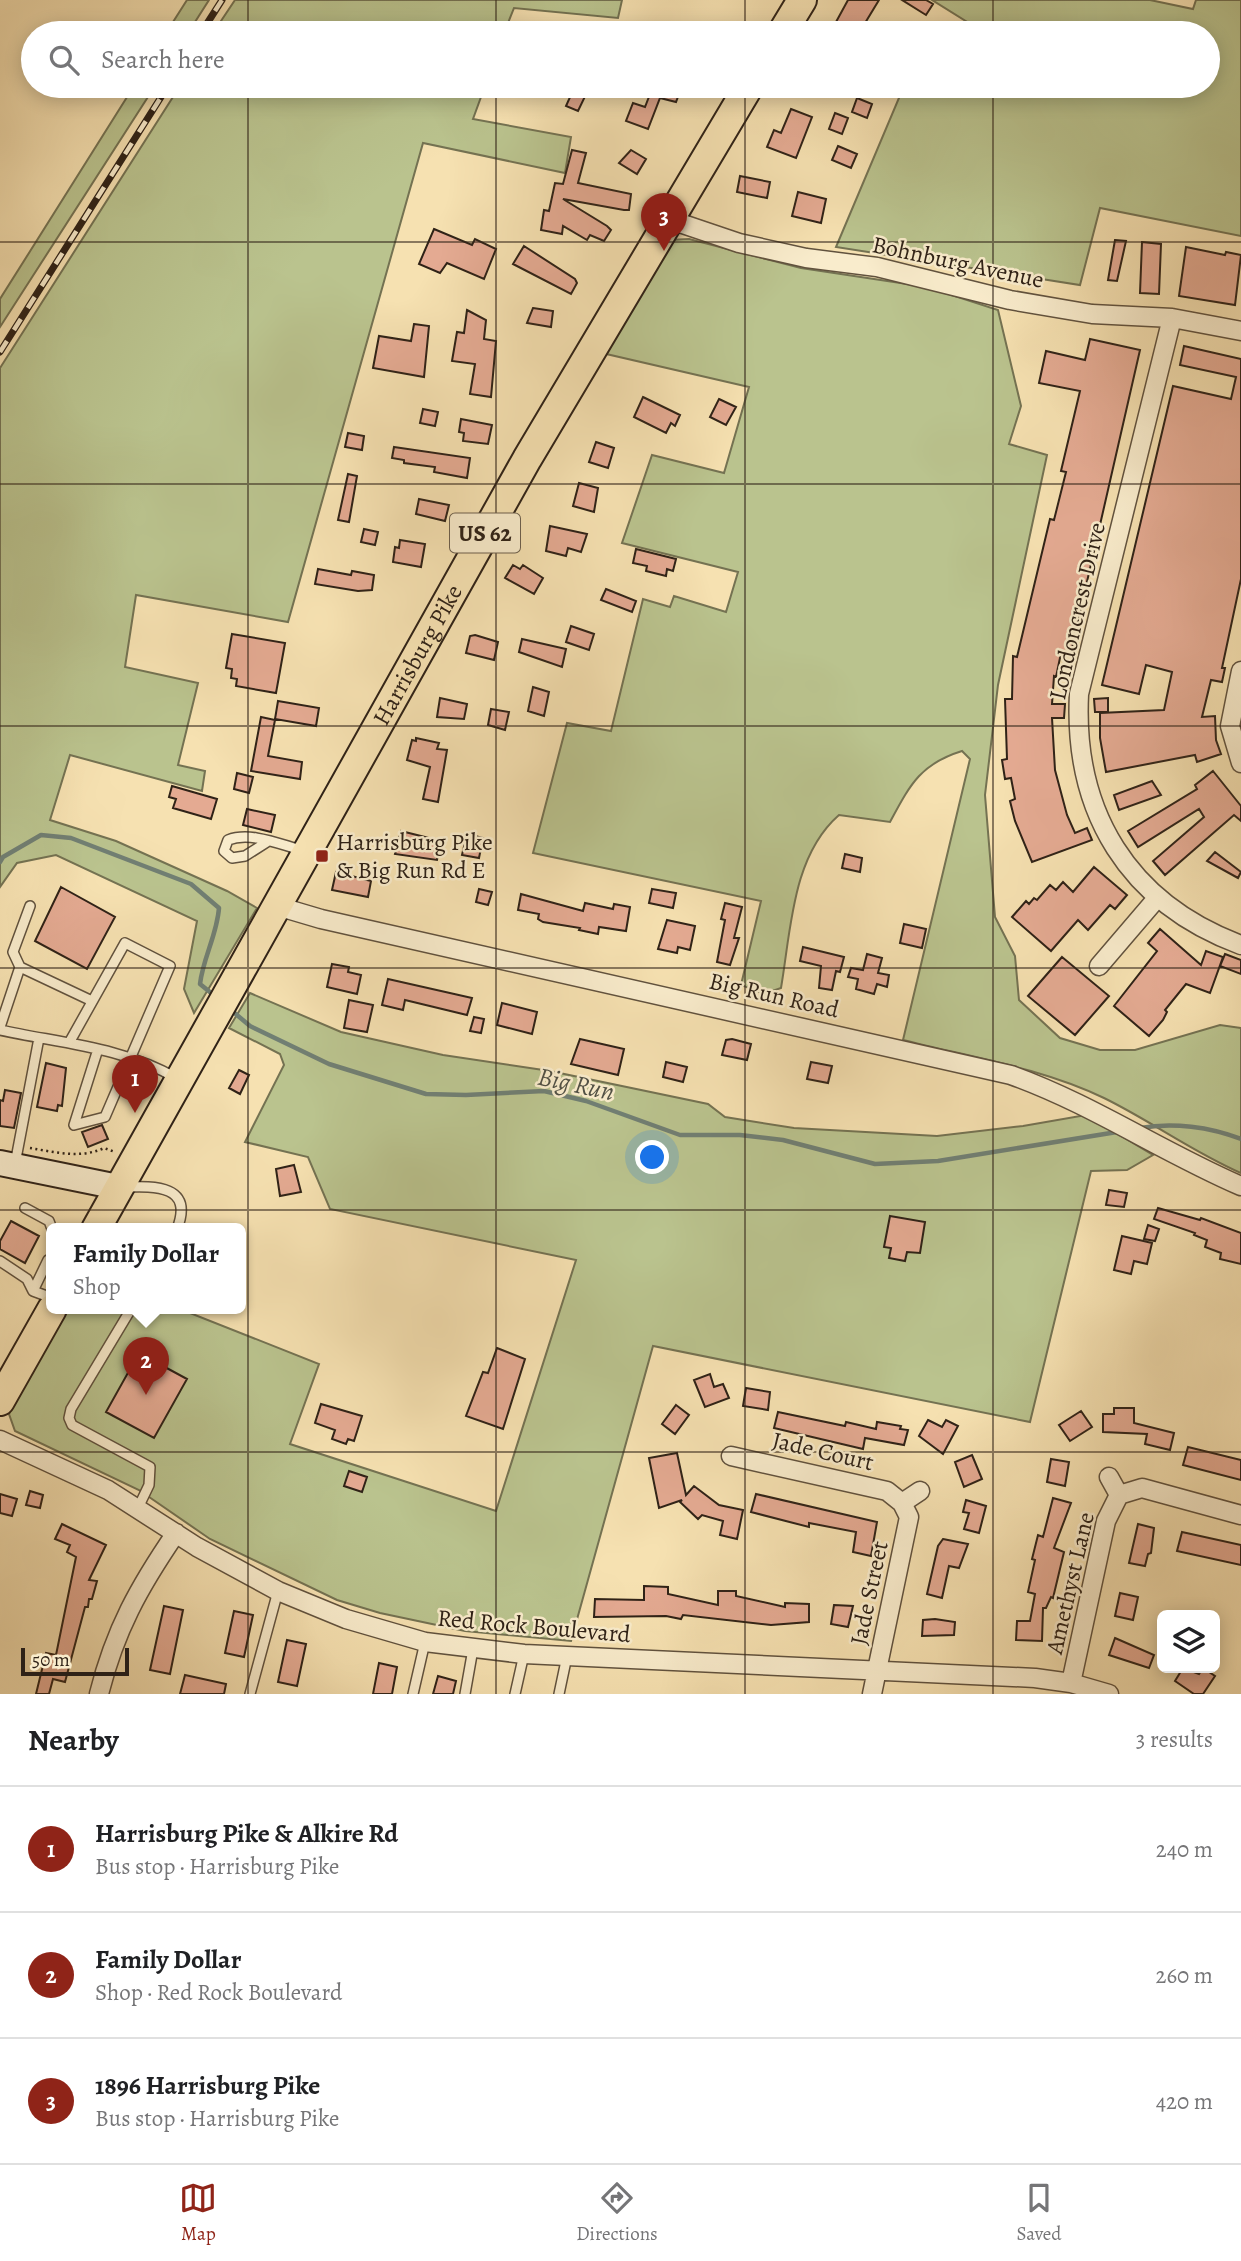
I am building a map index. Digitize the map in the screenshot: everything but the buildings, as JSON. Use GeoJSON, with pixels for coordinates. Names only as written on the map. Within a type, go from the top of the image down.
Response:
{"type":"FeatureCollection","features":[{"type":"Feature","properties":{"kind":"main road"},"geometry":{"type":"LineString","coordinates":[[789,21],[802,0]]}},
{"type":"Feature","properties":{"kind":"main road","name":"Harrisburg Pike"},"geometry":{"type":"LineString","coordinates":[[99,1223],[527,458],[742,98]]}},
{"type":"Feature","properties":{"kind":"main road"},"geometry":{"type":"LineString","coordinates":[[11,1158],[118,1187]]}},
{"type":"Feature","properties":{"kind":"main road"},"geometry":{"type":"LineString","coordinates":[[0,1401],[42,1300]]}},
{"type":"Feature","properties":{"kind":"street","name":"Bohnburg Avenue"},"geometry":{"type":"LineString","coordinates":[[668,219],[739,243],[806,258],[877,267],[1010,300],[1092,314],[1172,318],[1241,331]]}},
{"type":"Feature","properties":{"kind":"street","name":"Londoncrest Drive"},"geometry":{"type":"LineString","coordinates":[[1172,318],[1079,694],[1078,726],[1082,766],[1103,830],[1125,863],[1158,897],[1214,935],[1241,944]]}},
{"type":"Feature","properties":{"kind":"street"},"geometry":{"type":"LineString","coordinates":[[1238,755],[1230,726],[1241,671]]}},
{"type":"Feature","properties":{"kind":"street"},"geometry":{"type":"LineString","coordinates":[[1099,966],[1158,897]]}},
{"type":"Feature","properties":{"kind":"street","name":"Big Run Road"},"geometry":{"type":"LineString","coordinates":[[277,906],[321,919],[1011,1075],[1091,1108],[1162,1148],[1241,1186]]}},
{"type":"Feature","properties":{"kind":"street","name":"Red Rock Boulevard"},"geometry":{"type":"LineString","coordinates":[[0,1440],[108,1490],[176,1533],[278,1591],[346,1619],[425,1642],[473,1650],[524,1654],[1035,1678],[1071,1683],[1109,1694]]}},
{"type":"Feature","properties":{"kind":"street","name":"Jade Court"},"geometry":{"type":"LineString","coordinates":[[731,1456],[887,1490],[902,1503]]}},
{"type":"Feature","properties":{"kind":"street"},"geometry":{"type":"LineString","coordinates":[[1109,1477],[1119,1495]]}},
{"type":"Feature","properties":{"kind":"street","name":"Amethyst Lane"},"geometry":{"type":"LineString","coordinates":[[1071,1683],[1106,1521],[1119,1495],[1142,1488],[1241,1514]]}},
{"type":"Feature","properties":{"kind":"street"},"geometry":{"type":"LineString","coordinates":[[902,1503],[920,1490]]}},
{"type":"Feature","properties":{"kind":"street","name":"Jade Street"},"geometry":{"type":"LineString","coordinates":[[872,1694],[909,1517],[902,1503]]}},
{"type":"Feature","properties":{"kind":"street"},"geometry":{"type":"LineString","coordinates":[[99,1694],[107,1662],[128,1608],[176,1533]]}},
{"type":"Feature","properties":{"kind":"lane"},"geometry":{"type":"LineString","coordinates":[[267,842],[306,852]]}},
{"type":"Feature","properties":{"kind":"lane"},"geometry":{"type":"LineString","coordinates":[[30,906],[13,952],[20,967],[92,1001]]}},
{"type":"Feature","properties":{"kind":"lane"},"geometry":{"type":"LineString","coordinates":[[69,1043],[125,943],[170,966],[105,1117],[74,1125],[98,1049]]}},
{"type":"Feature","properties":{"kind":"lane"},"geometry":{"type":"LineString","coordinates":[[20,967],[0,1028],[131,1058],[179,1080]]}},
{"type":"Feature","properties":{"kind":"lane"},"geometry":{"type":"LineString","coordinates":[[11,1158],[39,1038]]}},
{"type":"Feature","properties":{"kind":"lane"},"geometry":{"type":"LineString","coordinates":[[118,1187],[153,1186],[166,1189],[180,1201],[182,1211],[179,1223]]}},
{"type":"Feature","properties":{"kind":"lane"},"geometry":{"type":"LineString","coordinates":[[25,1209],[50,1223]]}},
{"type":"Feature","properties":{"kind":"lane"},"geometry":{"type":"LineString","coordinates":[[0,1261],[27,1279],[42,1300]]}},
{"type":"Feature","properties":{"kind":"lane"},"geometry":{"type":"LineString","coordinates":[[42,1300],[46,1279]]}},
{"type":"Feature","properties":{"kind":"lane"},"geometry":{"type":"LineString","coordinates":[[128,1314],[69,1418],[72,1425],[150,1467],[149,1485],[138,1508]]}},
{"type":"Feature","properties":{"kind":"lane"},"geometry":{"type":"LineString","coordinates":[[250,1694],[278,1591]]}},
{"type":"Feature","properties":{"kind":"lane"},"geometry":{"type":"LineString","coordinates":[[413,1694],[425,1642]]}},
{"type":"Feature","properties":{"kind":"lane"},"geometry":{"type":"LineString","coordinates":[[465,1694],[473,1650]]}},
{"type":"Feature","properties":{"kind":"lane"},"geometry":{"type":"LineString","coordinates":[[515,1694],[524,1654]]}},
{"type":"Feature","properties":{"kind":"lane"},"geometry":{"type":"LineString","coordinates":[[559,1694],[567,1656]]}},
{"type":"Feature","properties":{"kind":"path"},"geometry":{"type":"LineString","coordinates":[[11,1158],[93,1153],[104,1148],[135,1159]]}},
{"type":"Feature","properties":{"kind":"green space"},"geometry":{"type":"Polygon","coordinates":[[[187,0],[209,0],[196,21],[174,21],[187,0]]]}},
{"type":"Feature","properties":{"kind":"green space"},"geometry":{"type":"Polygon","coordinates":[[[235,0],[622,0],[618,18],[514,8],[509,21],[221,21],[235,0]]]}},
{"type":"Feature","properties":{"kind":"green space"},"geometry":{"type":"Polygon","coordinates":[[[932,0],[1150,0],[1193,9],[1196,0],[1241,0],[1241,236],[1100,208],[1080,285],[836,247],[899,98],[1220,98],[1220,21],[966,21],[932,0]]]}},
{"type":"Feature","properties":{"kind":"green space"},"geometry":{"type":"Polygon","coordinates":[[[126,98],[147,98],[0,327],[0,299],[126,98]]]}},
{"type":"Feature","properties":{"kind":"green space"},"geometry":{"type":"Polygon","coordinates":[[[172,98],[481,98],[473,119],[571,137],[565,173],[423,143],[288,622],[136,595],[125,667],[198,683],[178,765],[205,771],[202,791],[70,755],[50,820],[116,841],[227,891],[257,908],[194,1013],[184,989],[197,921],[56,855],[17,863],[0,887],[0,368],[172,98]]]}},
{"type":"Feature","properties":{"kind":"green space"},"geometry":{"type":"Polygon","coordinates":[[[689,239],[801,268],[927,287],[998,310],[1021,406],[1009,444],[1047,455],[998,685],[985,795],[995,917],[1015,956],[1019,1000],[1060,1038],[1100,1050],[1135,1050],[1220,1025],[1241,1028],[1241,1173],[1104,1098],[1080,1088],[1031,1071],[903,1040],[970,759],[962,751],[926,769],[910,787],[890,822],[839,815],[823,832],[803,872],[796,895],[781,988],[764,994],[741,985],[761,901],[533,853],[567,723],[611,731],[643,599],[670,607],[674,596],[726,612],[738,572],[622,543],[652,455],[724,473],[749,387],[602,353],[669,240],[689,239]]]}},
{"type":"Feature","properties":{"kind":"green space"},"geometry":{"type":"Polygon","coordinates":[[[250,993],[341,1032],[443,1055],[550,1071],[708,1104],[725,1117],[794,1128],[937,1136],[1023,1126],[1086,1115],[1153,1155],[1127,1170],[1091,1171],[1030,1422],[653,1346],[571,1641],[465,1631],[380,1613],[337,1600],[210,1539],[139,1490],[15,1431],[9,1414],[63,1314],[193,1314],[319,1364],[290,1444],[496,1511],[576,1260],[330,1209],[308,1157],[245,1142],[284,1065],[280,1054],[229,1028],[250,993]]]}},
{"type":"Feature","properties":{"kind":"waterway","name":"Big Run"},"geometry":{"type":"LineString","coordinates":[[0,862],[3,857],[41,835],[71,838],[191,884],[219,908],[200,984],[216,997]]}},
{"type":"Feature","properties":{"kind":"waterway","name":"Big Run"},"geometry":{"type":"LineString","coordinates":[[231,1010],[250,1026],[329,1064],[426,1094],[544,1091],[586,1101],[680,1135],[740,1135],[783,1140],[875,1164],[938,1161],[1117,1132]]}},
{"type":"Feature","properties":{"kind":"waterway","name":"Big Run"},"geometry":{"type":"LineString","coordinates":[[1140,1128],[1191,1127],[1217,1131],[1241,1139]]}},
{"type":"Feature","properties":{"kind":"railway"},"geometry":{"type":"LineString","coordinates":[[209,21],[222,0]]}},
{"type":"Feature","properties":{"kind":"railway"},"geometry":{"type":"LineString","coordinates":[[0,352],[160,98]]}},
{"type":"Feature","properties":{"kind":"place","name":"1896 Harrisburg Pike"},"geometry":{"type":"Point","coordinates":[664,251]}},
{"type":"Feature","properties":{"kind":"place","name":"Harrisburg Pike & Big Run Rd E"},"geometry":{"type":"Point","coordinates":[322,856]}},
{"type":"Feature","properties":{"kind":"place","name":"Harrisburg Pike & Alkire Rd"},"geometry":{"type":"Point","coordinates":[135,1113]}},
{"type":"Feature","properties":{"kind":"place","name":"Family Dollar"},"geometry":{"type":"Point","coordinates":[146,1395]}}]}
